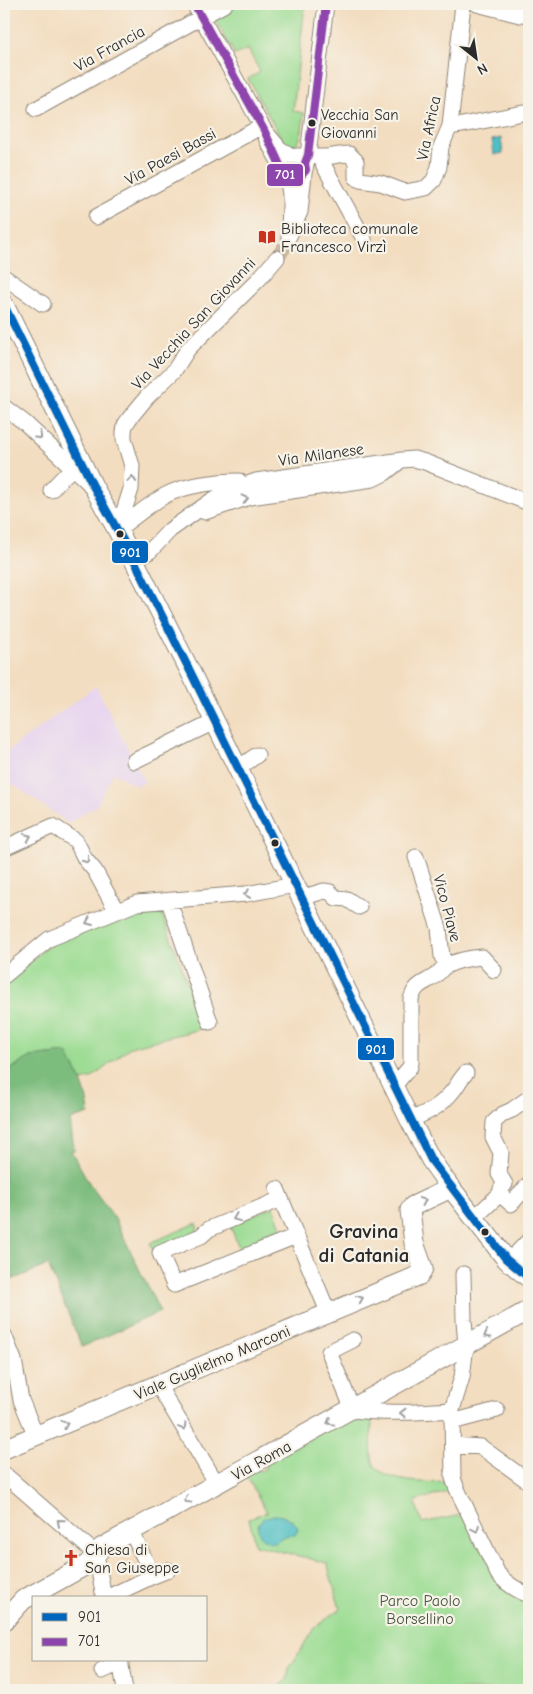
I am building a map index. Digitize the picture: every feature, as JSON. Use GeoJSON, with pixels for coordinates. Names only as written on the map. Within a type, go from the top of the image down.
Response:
{"type":"FeatureCollection","features":[{"type":"Feature","properties":{"kind":"main road"},"geometry":{"type":"LineString","coordinates":[[4,305],[93,486],[122,518],[134,560],[431,1160],[510,1263],[529,1278]]}},
{"type":"Feature","properties":{"kind":"main road","name":"Viale Guglielmo Marconi"},"geometry":{"type":"LineString","coordinates":[[4,1449],[420,1275],[423,1268],[414,1243],[410,1210],[413,1206],[451,1188]]}},
{"type":"Feature","properties":{"kind":"main road"},"geometry":{"type":"LineString","coordinates":[[510,1263],[529,1243]]}},
{"type":"Feature","properties":{"kind":"main road","name":"Via Roma"},"geometry":{"type":"LineString","coordinates":[[4,1621],[23,1600],[88,1564],[100,1548],[363,1407],[529,1310]]}},
{"type":"Feature","properties":{"kind":"street","name":"Via Francia"},"geometry":{"type":"LineString","coordinates":[[36,109],[198,10],[225,4]]}},
{"type":"Feature","properties":{"kind":"street"},"geometry":{"type":"LineString","coordinates":[[296,164],[326,4]]}},
{"type":"Feature","properties":{"kind":"street","name":"Via Africa"},"geometry":{"type":"LineString","coordinates":[[325,157],[349,154],[356,161],[356,177],[360,180],[381,183],[405,192],[426,188],[432,183],[436,176],[441,147],[450,126],[462,4]]}},
{"type":"Feature","properties":{"kind":"street"},"geometry":{"type":"LineString","coordinates":[[477,4],[520,15],[529,13]]}},
{"type":"Feature","properties":{"kind":"street"},"geometry":{"type":"LineString","coordinates":[[198,10],[263,128],[280,150],[296,164]]}},
{"type":"Feature","properties":{"kind":"street"},"geometry":{"type":"LineString","coordinates":[[450,126],[523,113]]}},
{"type":"Feature","properties":{"kind":"street","name":"Via Paesi Bassi"},"geometry":{"type":"LineString","coordinates":[[96,217],[263,128]]}},
{"type":"Feature","properties":{"kind":"street"},"geometry":{"type":"LineString","coordinates":[[296,164],[325,157],[323,164],[364,239]]}},
{"type":"Feature","properties":{"kind":"street","name":"Via Vecchia San Giovanni"},"geometry":{"type":"LineString","coordinates":[[122,518],[131,489],[133,474],[124,439],[125,425],[147,397],[174,371],[188,349],[259,279],[277,258]]}},
{"type":"Feature","properties":{"kind":"street"},"geometry":{"type":"LineString","coordinates":[[4,277],[42,304]]}},
{"type":"Feature","properties":{"kind":"street"},"geometry":{"type":"LineString","coordinates":[[4,407],[25,423],[93,486]]}},
{"type":"Feature","properties":{"kind":"street","name":"Via Milanese"},"geometry":{"type":"LineString","coordinates":[[134,560],[150,551],[164,535],[182,520],[223,493],[256,481],[402,460],[414,459],[425,462],[529,504]]}},
{"type":"Feature","properties":{"kind":"street"},"geometry":{"type":"LineString","coordinates":[[182,520],[250,497],[373,479],[402,460]]}},
{"type":"Feature","properties":{"kind":"street"},"geometry":{"type":"LineString","coordinates":[[51,490],[72,468]]}},
{"type":"Feature","properties":{"kind":"street"},"geometry":{"type":"LineString","coordinates":[[122,518],[182,488],[231,481],[256,481]]}},
{"type":"Feature","properties":{"kind":"street"},"geometry":{"type":"LineString","coordinates":[[134,761],[214,722]]}},
{"type":"Feature","properties":{"kind":"street"},"geometry":{"type":"LineString","coordinates":[[237,769],[257,755]]}},
{"type":"Feature","properties":{"kind":"street"},"geometry":{"type":"LineString","coordinates":[[4,848],[53,826],[76,841],[116,910]]}},
{"type":"Feature","properties":{"kind":"street","name":"Vico Piave"},"geometry":{"type":"LineString","coordinates":[[416,857],[439,928],[442,958],[448,966]]}},
{"type":"Feature","properties":{"kind":"street"},"geometry":{"type":"LineString","coordinates":[[4,976],[48,939],[137,903],[246,894],[324,891],[330,892],[336,898],[347,899],[359,907]]}},
{"type":"Feature","properties":{"kind":"street"},"geometry":{"type":"LineString","coordinates":[[168,900],[210,1022]]}},
{"type":"Feature","properties":{"kind":"street"},"geometry":{"type":"LineString","coordinates":[[393,1086],[410,1067],[411,999],[418,985],[435,977],[448,966],[482,957],[494,970]]}},
{"type":"Feature","properties":{"kind":"street"},"geometry":{"type":"LineString","coordinates":[[410,1120],[438,1106],[453,1092],[458,1081],[466,1073]]}},
{"type":"Feature","properties":{"kind":"street"},"geometry":{"type":"LineString","coordinates":[[474,1218],[500,1194],[505,1184],[499,1174],[501,1153],[493,1137],[494,1122],[503,1114],[529,1098]]}},
{"type":"Feature","properties":{"kind":"street"},"geometry":{"type":"LineString","coordinates":[[500,1194],[511,1204],[529,1184]]}},
{"type":"Feature","properties":{"kind":"street"},"geometry":{"type":"LineString","coordinates":[[296,1236],[174,1285],[160,1253],[201,1236],[209,1229],[279,1194],[328,1312]]}},
{"type":"Feature","properties":{"kind":"street"},"geometry":{"type":"LineString","coordinates":[[463,1274],[466,1346],[462,1378],[452,1416],[453,1478],[498,1574],[504,1581],[529,1595]]}},
{"type":"Feature","properties":{"kind":"street"},"geometry":{"type":"LineString","coordinates":[[4,1335],[14,1360],[22,1400],[36,1436]]}},
{"type":"Feature","properties":{"kind":"street"},"geometry":{"type":"LineString","coordinates":[[353,1340],[328,1352],[363,1407],[384,1413],[452,1416],[497,1410]]}},
{"type":"Feature","properties":{"kind":"street"},"geometry":{"type":"LineString","coordinates":[[158,1385],[217,1484]]}},
{"type":"Feature","properties":{"kind":"street"},"geometry":{"type":"LineString","coordinates":[[453,1445],[481,1447],[529,1482]]}},
{"type":"Feature","properties":{"kind":"street"},"geometry":{"type":"LineString","coordinates":[[4,1474],[89,1548],[97,1560],[105,1596]]}},
{"type":"Feature","properties":{"kind":"street"},"geometry":{"type":"LineString","coordinates":[[131,1531],[153,1576]]}},
{"type":"Feature","properties":{"kind":"street"},"geometry":{"type":"LineString","coordinates":[[109,1596],[168,1570]]}},
{"type":"Feature","properties":{"kind":"street"},"geometry":{"type":"LineString","coordinates":[[102,1671],[120,1662],[125,1690]]}},
{"type":"Feature","properties":{"kind":"shaded area"},"geometry":{"type":"Polygon","coordinates":[[[96,686],[145,782],[136,786],[115,773],[112,775],[96,806],[68,823],[4,778],[4,754],[96,686]]]}},
{"type":"Feature","properties":{"kind":"green space"},"geometry":{"type":"Polygon","coordinates":[[[240,4],[305,4],[293,111],[304,113],[300,139],[289,147],[284,143],[248,79],[260,72],[248,49],[235,55],[214,18],[240,4]]]}},
{"type":"Feature","properties":{"kind":"green space"},"geometry":{"type":"Polygon","coordinates":[[[159,906],[204,1028],[130,1047],[92,1078],[82,1081],[66,1053],[31,1057],[4,1073],[4,982],[52,943],[135,908],[159,906]]]}},
{"type":"Feature","properties":{"kind":"green space"},"geometry":{"type":"Polygon","coordinates":[[[67,1053],[84,1089],[89,1114],[70,1120],[74,1150],[71,1151],[91,1186],[114,1217],[160,1312],[82,1347],[48,1265],[4,1283],[4,1073],[31,1057],[67,1053]]]}},
{"type":"Feature","properties":{"kind":"green space"},"geometry":{"type":"Polygon","coordinates":[[[273,1207],[283,1231],[240,1250],[230,1225],[273,1207]]]}},
{"type":"Feature","properties":{"kind":"green space"},"geometry":{"type":"Polygon","coordinates":[[[197,1223],[197,1232],[154,1251],[150,1243],[197,1223]]]}},
{"type":"Feature","properties":{"kind":"green space","name":"Parco Paolo Borsellino"},"geometry":{"type":"Polygon","coordinates":[[[348,1417],[372,1419],[372,1458],[378,1469],[385,1475],[406,1481],[448,1482],[451,1491],[415,1501],[422,1523],[466,1514],[475,1535],[473,1539],[475,1544],[480,1545],[529,1599],[529,1690],[276,1690],[287,1680],[289,1669],[314,1628],[340,1609],[327,1563],[255,1545],[249,1518],[267,1512],[245,1474],[254,1469],[259,1471],[265,1469],[266,1462],[348,1417]]]}},
{"type":"Feature","properties":{"kind":"water"},"geometry":{"type":"Polygon","coordinates":[[[501,138],[503,153],[494,155],[492,140],[501,138]]]}},
{"type":"Feature","properties":{"kind":"water"},"geometry":{"type":"Polygon","coordinates":[[[274,1515],[292,1520],[298,1530],[295,1535],[282,1537],[276,1542],[267,1541],[262,1538],[258,1529],[259,1522],[274,1515]]]}},
{"type":"Feature","properties":{"kind":"tunnel"},"geometry":{"type":"LineString","coordinates":[[277,258],[289,236]]}},
{"type":"Feature","properties":{"kind":"transit line","name":"701"},"geometry":{"type":"LineString","coordinates":[[194,4],[264,130],[284,174],[292,179],[299,178],[306,170],[305,163],[308,155],[326,4]]}},
{"type":"Feature","properties":{"kind":"transit line","name":"901"},"geometry":{"type":"LineString","coordinates":[[4,305],[93,486],[134,560],[191,673],[431,1160],[506,1259],[529,1278]]}},
{"type":"Feature","properties":{"kind":"place","name":"Vecchia San Giovanni"},"geometry":{"type":"Point","coordinates":[312,123]}},
{"type":"Feature","properties":{"kind":"place","name":"Biblioteca comunale Francesco Virzì"},"geometry":{"type":"Point","coordinates":[267,237]}},
{"type":"Feature","properties":{"kind":"place","name":"Chiesa di San Giuseppe"},"geometry":{"type":"Point","coordinates":[71,1558]}},
{"type":"Feature","properties":{"kind":"district","name":"Gravina di Catania"},"geometry":{"type":"Point","coordinates":[364,1243]}}]}
